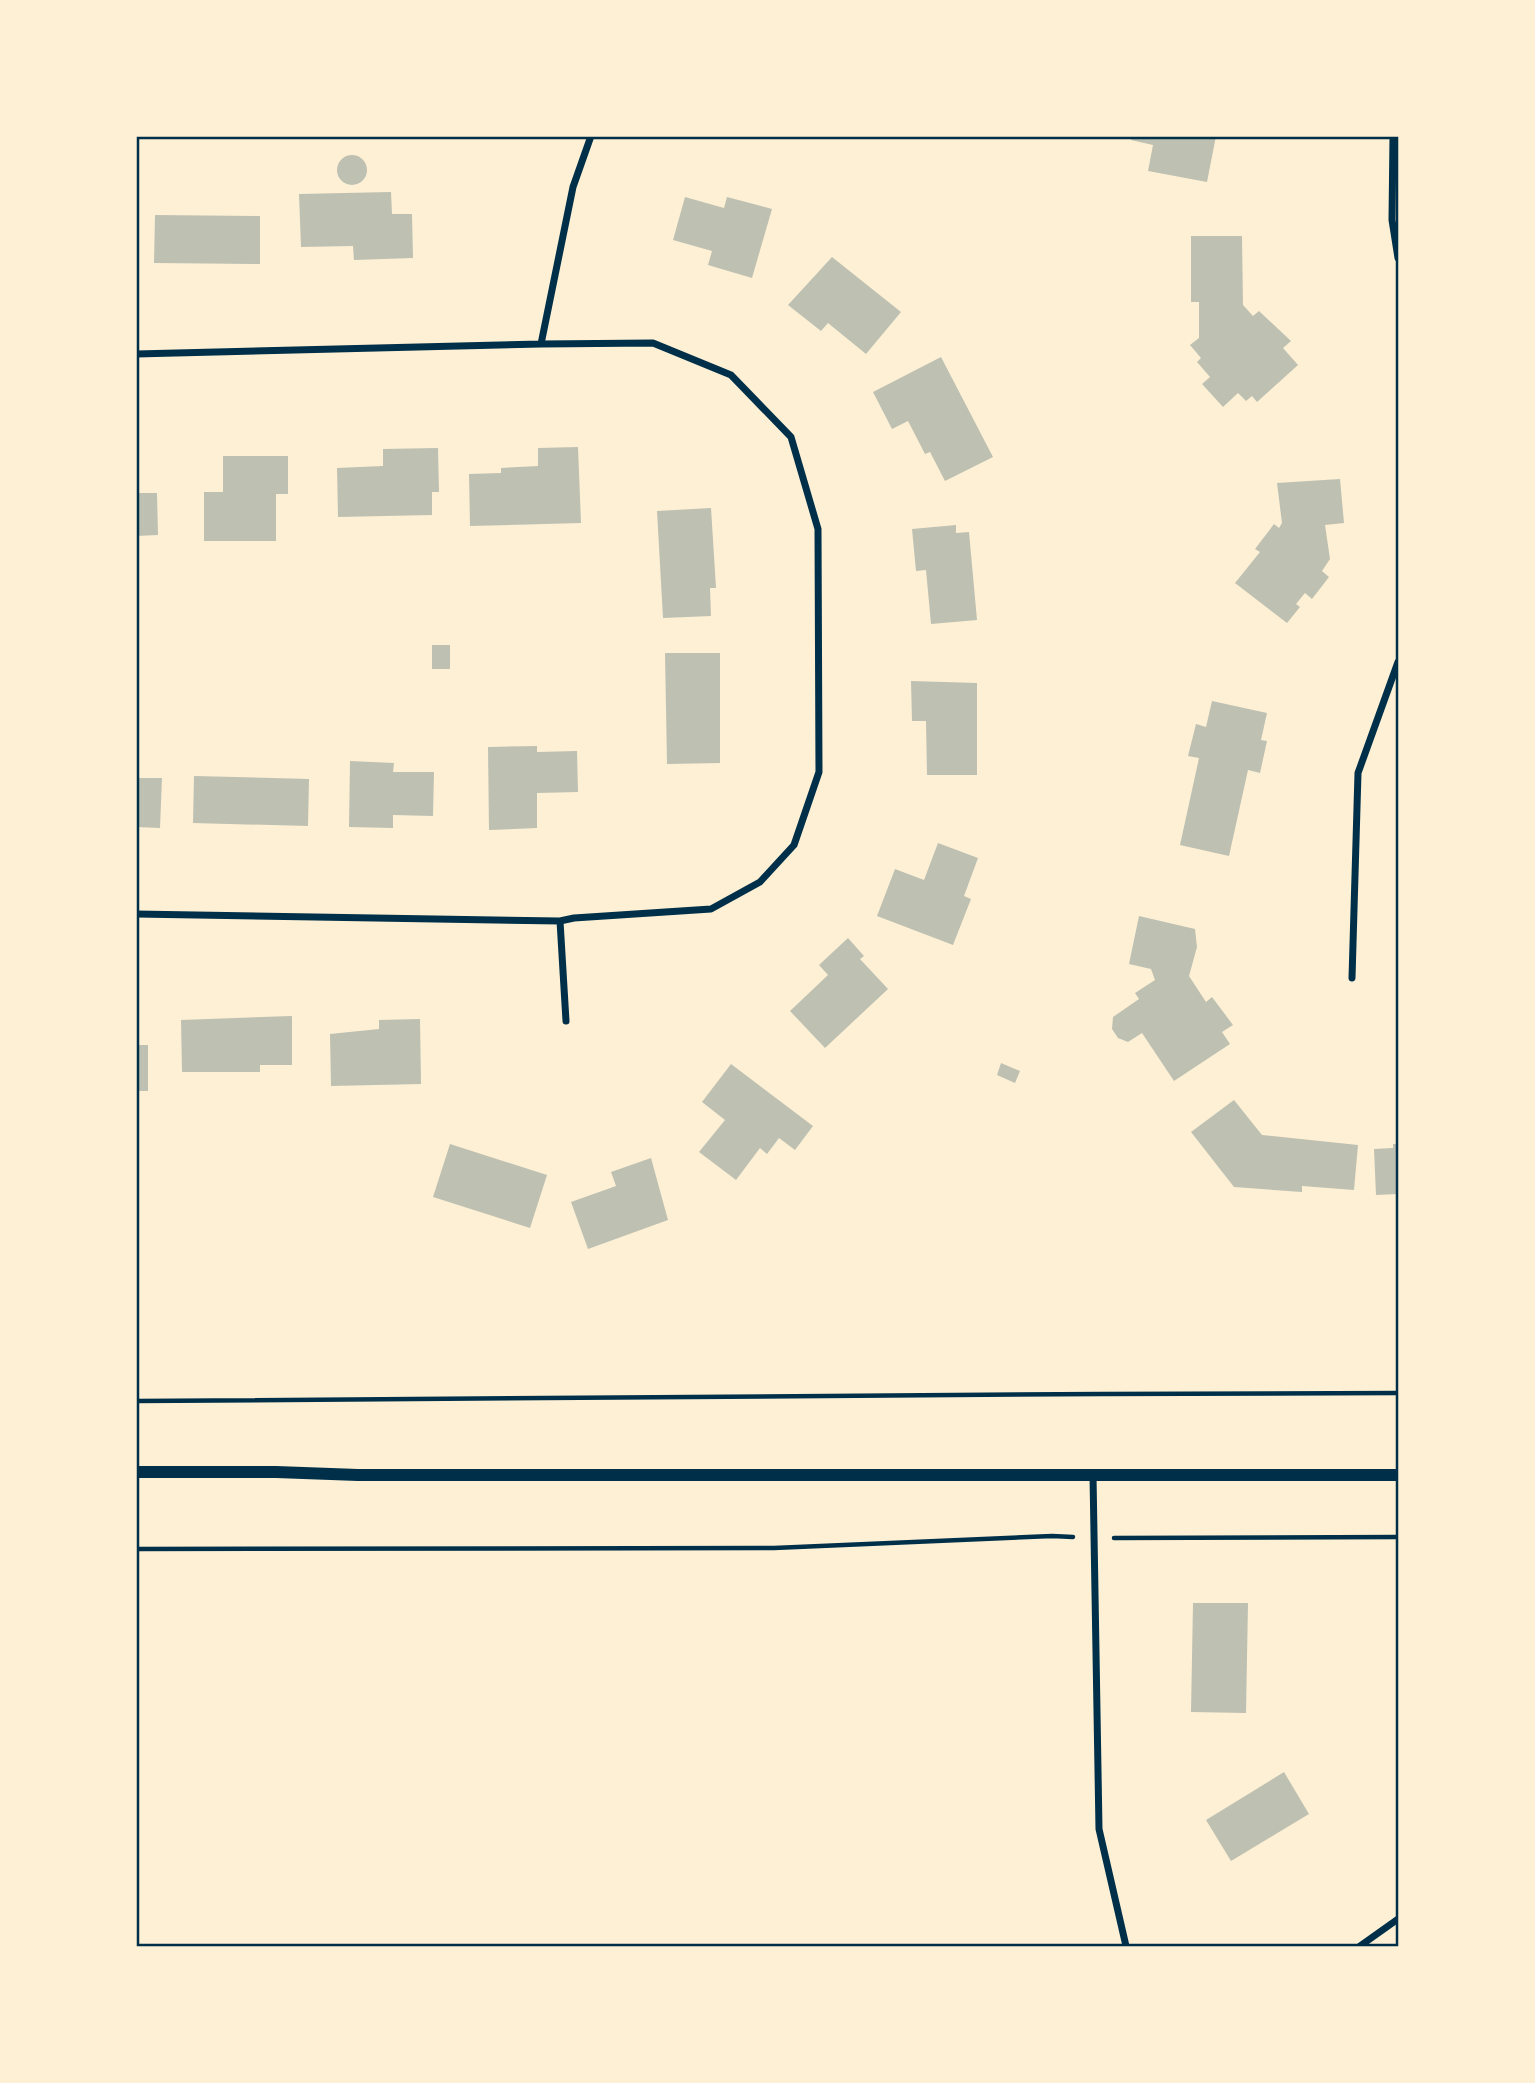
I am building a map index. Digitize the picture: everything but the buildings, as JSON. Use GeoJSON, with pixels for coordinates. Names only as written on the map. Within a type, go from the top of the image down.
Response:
{"type":"FeatureCollection","features":[{"type":"Feature","properties":{"kind":"street"},"geometry":{"type":"LineString","coordinates":[[541,344],[573,187],[591,136]]}},
{"type":"Feature","properties":{"kind":"street"},"geometry":{"type":"LineString","coordinates":[[1392,136],[1392,219],[1398,258]]}},
{"type":"Feature","properties":{"kind":"street"},"geometry":{"type":"LineString","coordinates":[[136,354],[653,343],[732,375],[791,437],[818,529],[819,772],[794,845],[760,882],[711,909],[560,921],[136,914]]}},
{"type":"Feature","properties":{"kind":"street"},"geometry":{"type":"LineString","coordinates":[[1352,978],[1358,773],[1398,662]]}},
{"type":"Feature","properties":{"kind":"street"},"geometry":{"type":"LineString","coordinates":[[560,921],[566,1021]]}},
{"type":"Feature","properties":{"kind":"street"},"geometry":{"type":"LineString","coordinates":[[136,1472],[358,1475],[1398,1475]]}},
{"type":"Feature","properties":{"kind":"street"},"geometry":{"type":"LineString","coordinates":[[1093,1475],[1099,1829],[1126,1947]]}},
{"type":"Feature","properties":{"kind":"street"},"geometry":{"type":"LineString","coordinates":[[1360,1947],[1398,1919]]}},
{"type":"Feature","properties":{"kind":"path"},"geometry":{"type":"LineString","coordinates":[[136,1401],[1398,1393]]}},
{"type":"Feature","properties":{"kind":"path"},"geometry":{"type":"LineString","coordinates":[[136,1549],[774,1548],[1052,1536],[1398,1537]]}}]}
